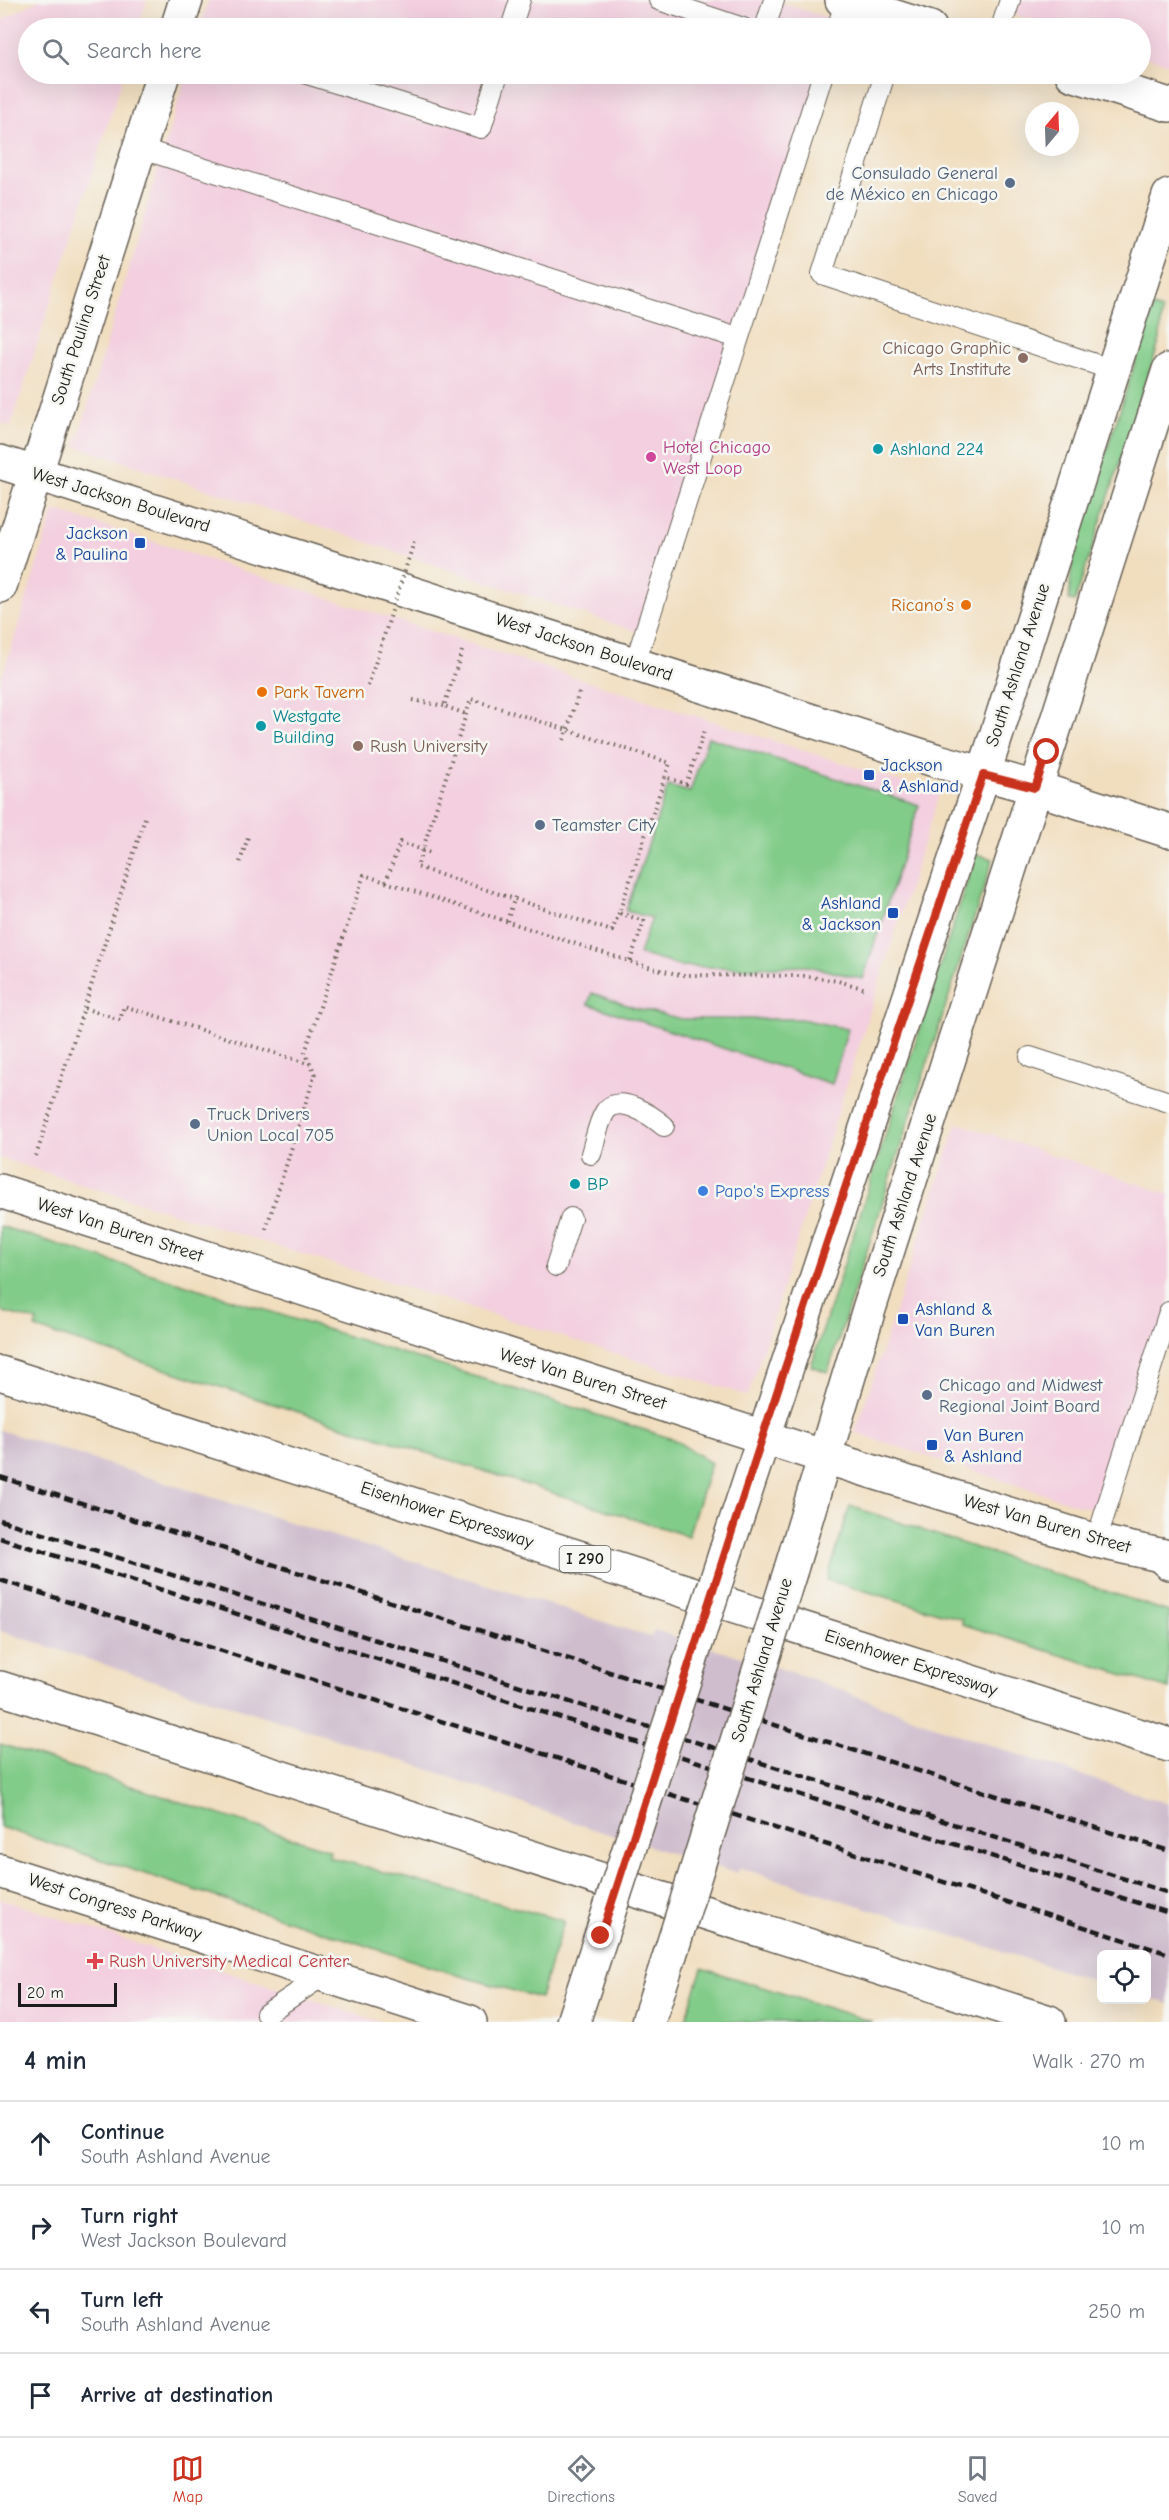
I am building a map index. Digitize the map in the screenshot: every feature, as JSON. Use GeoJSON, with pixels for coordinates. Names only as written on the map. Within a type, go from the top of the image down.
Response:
{"type":"FeatureCollection","features":[{"type":"Feature","properties":{"kind":"main road"},"geometry":{"type":"LineString","coordinates":[[180,18],[186,0]]}},
{"type":"Feature","properties":{"kind":"main road"},"geometry":{"type":"LineString","coordinates":[[842,10],[876,18]]}},
{"type":"Feature","properties":{"kind":"main road","name":"South Paulina Street"},"geometry":{"type":"LineString","coordinates":[[0,586],[160,84]]}},
{"type":"Feature","properties":{"kind":"main road"},"geometry":{"type":"LineString","coordinates":[[1103,84],[1169,105]]}},
{"type":"Feature","properties":{"kind":"main road","name":"South Ashland Avenue"},"geometry":{"type":"LineString","coordinates":[[573,2022],[983,775],[1169,196]]}},
{"type":"Feature","properties":{"kind":"main road","name":"South Ashland Avenue"},"geometry":{"type":"LineString","coordinates":[[648,2022],[791,1569],[869,1309],[1169,370]]}},
{"type":"Feature","properties":{"kind":"main road","name":"West Jackson Boulevard"},"geometry":{"type":"LineString","coordinates":[[0,462],[983,775],[1035,788],[1169,831]]}},
{"type":"Feature","properties":{"kind":"main road","name":"West Van Buren Street"},"geometry":{"type":"LineString","coordinates":[[0,1191],[764,1438],[1096,1541],[1166,1558]]}},
{"type":"Feature","properties":{"kind":"main road","name":"Eisenhower Expressway"},"geometry":{"type":"LineString","coordinates":[[0,1373],[1169,1745]]}},
{"type":"Feature","properties":{"kind":"main road"},"geometry":{"type":"LineString","coordinates":[[0,1688],[1049,2022]]}},
{"type":"Feature","properties":{"kind":"main road","name":"West Congress Parkway"},"geometry":{"type":"LineString","coordinates":[[0,1870],[470,2022]]}},
{"type":"Feature","properties":{"kind":"lane"},"geometry":{"type":"LineString","coordinates":[[514,18],[520,0]]}},
{"type":"Feature","properties":{"kind":"lane"},"geometry":{"type":"LineString","coordinates":[[659,0],[713,18]]}},
{"type":"Feature","properties":{"kind":"lane"},"geometry":{"type":"LineString","coordinates":[[768,18],[774,0]]}},
{"type":"Feature","properties":{"kind":"lane"},"geometry":{"type":"LineString","coordinates":[[1004,18],[1010,0]]}},
{"type":"Feature","properties":{"kind":"lane"},"geometry":{"type":"LineString","coordinates":[[339,84],[481,128],[495,84]]}},
{"type":"Feature","properties":{"kind":"lane"},"geometry":{"type":"LineString","coordinates":[[635,663],[820,84]]}},
{"type":"Feature","properties":{"kind":"lane"},"geometry":{"type":"LineString","coordinates":[[882,84],[822,274],[1113,370]]}},
{"type":"Feature","properties":{"kind":"lane"},"geometry":{"type":"LineString","coordinates":[[139,148],[738,338]]}},
{"type":"Feature","properties":{"kind":"lane"},"geometry":{"type":"LineString","coordinates":[[1030,1057],[1169,1102]]}},
{"type":"Feature","properties":{"kind":"lane"},"geometry":{"type":"LineString","coordinates":[[591,1154],[605,1112],[612,1106],[619,1104],[646,1112],[664,1126]]}},
{"type":"Feature","properties":{"kind":"lane"},"geometry":{"type":"LineString","coordinates":[[556,1266],[571,1218]]}},
{"type":"Feature","properties":{"kind":"lane"},"geometry":{"type":"LineString","coordinates":[[1096,1541],[1169,1312]]}},
{"type":"Feature","properties":{"kind":"lane"},"geometry":{"type":"LineString","coordinates":[[266,2014],[324,1975]]}},
{"type":"Feature","properties":{"kind":"path"},"geometry":{"type":"LineString","coordinates":[[368,686],[415,539]]}},
{"type":"Feature","properties":{"kind":"path"},"geometry":{"type":"LineString","coordinates":[[444,706],[462,651]]}},
{"type":"Feature","properties":{"kind":"path"},"geometry":{"type":"LineString","coordinates":[[564,740],[580,689]]}},
{"type":"Feature","properties":{"kind":"path"},"geometry":{"type":"LineString","coordinates":[[471,699],[670,763],[612,931],[515,896],[417,867],[466,714],[471,699]]}},
{"type":"Feature","properties":{"kind":"path"},"geometry":{"type":"LineString","coordinates":[[413,700],[444,706],[466,714]]}},
{"type":"Feature","properties":{"kind":"path"},"geometry":{"type":"LineString","coordinates":[[665,777],[686,784],[705,729]]}},
{"type":"Feature","properties":{"kind":"path"},"geometry":{"type":"LineString","coordinates":[[36,1156],[145,818]]}},
{"type":"Feature","properties":{"kind":"path"},"geometry":{"type":"LineString","coordinates":[[240,862],[248,837]]}},
{"type":"Feature","properties":{"kind":"path"},"geometry":{"type":"LineString","coordinates":[[386,882],[400,842],[431,853]]}},
{"type":"Feature","properties":{"kind":"path"},"geometry":{"type":"LineString","coordinates":[[266,1229],[315,1074],[305,1052],[364,875],[680,975],[804,976],[838,981],[866,989]]}},
{"type":"Feature","properties":{"kind":"path"},"geometry":{"type":"LineString","coordinates":[[507,921],[515,896]]}},
{"type":"Feature","properties":{"kind":"path"},"geometry":{"type":"LineString","coordinates":[[619,913],[644,921],[630,961]]}},
{"type":"Feature","properties":{"kind":"path"},"geometry":{"type":"LineString","coordinates":[[84,1008],[120,1020],[124,1006],[311,1065]]}},
{"type":"Feature","properties":{"kind":"shaded area"},"geometry":{"type":"Polygon","coordinates":[[[39,0],[147,0],[141,18],[18,18],[18,84],[121,84],[11,426],[0,423],[0,21],[39,0]]]}},
{"type":"Feature","properties":{"kind":"shaded area"},"geometry":{"type":"Polygon","coordinates":[[[208,0],[774,0],[827,18],[203,18],[208,0]]]}},
{"type":"Feature","properties":{"kind":"shaded area"},"geometry":{"type":"Polygon","coordinates":[[[1010,0],[1169,0],[1169,64],[1151,58],[1151,18],[1025,18],[1006,12],[1010,0]]]}},
{"type":"Feature","properties":{"kind":"shaded area"},"geometry":{"type":"Polygon","coordinates":[[[183,84],[820,84],[644,634],[76,446],[183,84]]]}},
{"type":"Feature","properties":{"kind":"shaded area"},"geometry":{"type":"Polygon","coordinates":[[[54,510],[939,794],[748,1396],[0,1158],[0,683],[54,510]]]}},
{"type":"Feature","properties":{"kind":"shaded area"},"geometry":{"type":"Polygon","coordinates":[[[957,1123],[1169,1194],[1169,1312],[1106,1514],[855,1433],[957,1123]]]}},
{"type":"Feature","properties":{"kind":"shaded area"},"geometry":{"type":"Polygon","coordinates":[[[0,1430],[651,1637],[654,1630],[801,1675],[968,1738],[1169,1804],[1169,2004],[1151,1998],[1151,1950],[1097,1950],[1097,1982],[741,1868],[736,1873],[589,1828],[428,1769],[0,1631],[0,1430]]]}},
{"type":"Feature","properties":{"kind":"shaded area","name":"Rush University Medical Center"},"geometry":{"type":"Polygon","coordinates":[[[0,1899],[381,2022],[0,2022],[0,1899]]]}},
{"type":"Feature","properties":{"kind":"green space"},"geometry":{"type":"Polygon","coordinates":[[[1153,307],[1162,310],[1160,339],[1075,601],[1069,600],[1072,559],[1153,307]]]}},
{"type":"Feature","properties":{"kind":"green space"},"geometry":{"type":"Polygon","coordinates":[[[708,737],[919,805],[863,979],[808,966],[744,968],[680,966],[639,954],[652,918],[626,911],[668,786],[690,792],[708,737]]]}},
{"type":"Feature","properties":{"kind":"green space"},"geometry":{"type":"Polygon","coordinates":[[[976,854],[993,859],[828,1372],[811,1366],[976,854]]]}},
{"type":"Feature","properties":{"kind":"green space"},"geometry":{"type":"Polygon","coordinates":[[[592,993],[635,1008],[682,1019],[801,1019],[848,1029],[832,1084],[588,1004],[592,993]]]}},
{"type":"Feature","properties":{"kind":"green space"},"geometry":{"type":"Polygon","coordinates":[[[0,1226],[673,1439],[711,1463],[688,1536],[35,1328],[37,1321],[0,1311],[0,1226]]]}},
{"type":"Feature","properties":{"kind":"green space"},"geometry":{"type":"Polygon","coordinates":[[[850,1506],[1169,1612],[1169,1689],[962,1624],[962,1619],[827,1580],[850,1506]]]}},
{"type":"Feature","properties":{"kind":"green space"},"geometry":{"type":"Polygon","coordinates":[[[0,1744],[330,1850],[329,1857],[564,1921],[540,1998],[457,1975],[0,1827],[0,1744]]]}},
{"type":"Feature","properties":{"kind":"green space"},"geometry":{"type":"Polygon","coordinates":[[[702,1968],[873,2022],[685,2022],[702,1968]]]}},
{"type":"Feature","properties":{"kind":"railway"},"geometry":{"type":"LineString","coordinates":[[0,1477],[1169,1851]]}},
{"type":"Feature","properties":{"kind":"railway"},"geometry":{"type":"LineString","coordinates":[[0,1520],[1169,1893]]}},
{"type":"Feature","properties":{"kind":"railway"},"geometry":{"type":"LineString","coordinates":[[0,1538],[1169,1913]]}},
{"type":"Feature","properties":{"kind":"railway"},"geometry":{"type":"LineString","coordinates":[[0,1580],[1169,1954]]}},
{"type":"Feature","properties":{"kind":"place","name":"Consulado General de México en Chicago"},"geometry":{"type":"Point","coordinates":[1010,183]}},
{"type":"Feature","properties":{"kind":"place","name":"Chicago Graphic Arts Institute"},"geometry":{"type":"Point","coordinates":[1023,358]}},
{"type":"Feature","properties":{"kind":"place","name":"Ashland 224"},"geometry":{"type":"Point","coordinates":[878,449]}},
{"type":"Feature","properties":{"kind":"place","name":"Hotel Chicago West Loop"},"geometry":{"type":"Point","coordinates":[651,457]}},
{"type":"Feature","properties":{"kind":"place","name":"Jackson & Paulina"},"geometry":{"type":"Point","coordinates":[140,543]}},
{"type":"Feature","properties":{"kind":"place","name":"Ricano’s"},"geometry":{"type":"Point","coordinates":[966,605]}},
{"type":"Feature","properties":{"kind":"place","name":"Park Tavern"},"geometry":{"type":"Point","coordinates":[262,692]}},
{"type":"Feature","properties":{"kind":"place","name":"Westgate Building"},"geometry":{"type":"Point","coordinates":[261,726]}},
{"type":"Feature","properties":{"kind":"place","name":"Rush University"},"geometry":{"type":"Point","coordinates":[358,746]}},
{"type":"Feature","properties":{"kind":"place","name":"Jackson & Ashland"},"geometry":{"type":"Point","coordinates":[869,775]}},
{"type":"Feature","properties":{"kind":"place","name":"Teamster City"},"geometry":{"type":"Point","coordinates":[540,825]}},
{"type":"Feature","properties":{"kind":"place","name":"Ashland & Jackson"},"geometry":{"type":"Point","coordinates":[893,913]}},
{"type":"Feature","properties":{"kind":"place","name":"Truck Drivers Union Local 705"},"geometry":{"type":"Point","coordinates":[195,1124]}},
{"type":"Feature","properties":{"kind":"place","name":"BP"},"geometry":{"type":"Point","coordinates":[575,1184]}},
{"type":"Feature","properties":{"kind":"place","name":"Papo's Express"},"geometry":{"type":"Point","coordinates":[703,1191]}},
{"type":"Feature","properties":{"kind":"place","name":"Ashland & Van Buren"},"geometry":{"type":"Point","coordinates":[903,1319]}},
{"type":"Feature","properties":{"kind":"place","name":"Chicago and Midwest Regional Joint Board"},"geometry":{"type":"Point","coordinates":[927,1395]}},
{"type":"Feature","properties":{"kind":"place","name":"Van Buren & Ashland"},"geometry":{"type":"Point","coordinates":[932,1445]}},
{"type":"Feature","properties":{"kind":"place","name":"Rush University Medical Center"},"geometry":{"type":"Point","coordinates":[95,1961]}},
{"type":"Feature","properties":{"kind":"route"},"geometry":{"type":"LineString","coordinates":[[601,1936],[777,1392],[983,775],[1035,788],[1047,752]]}}]}
